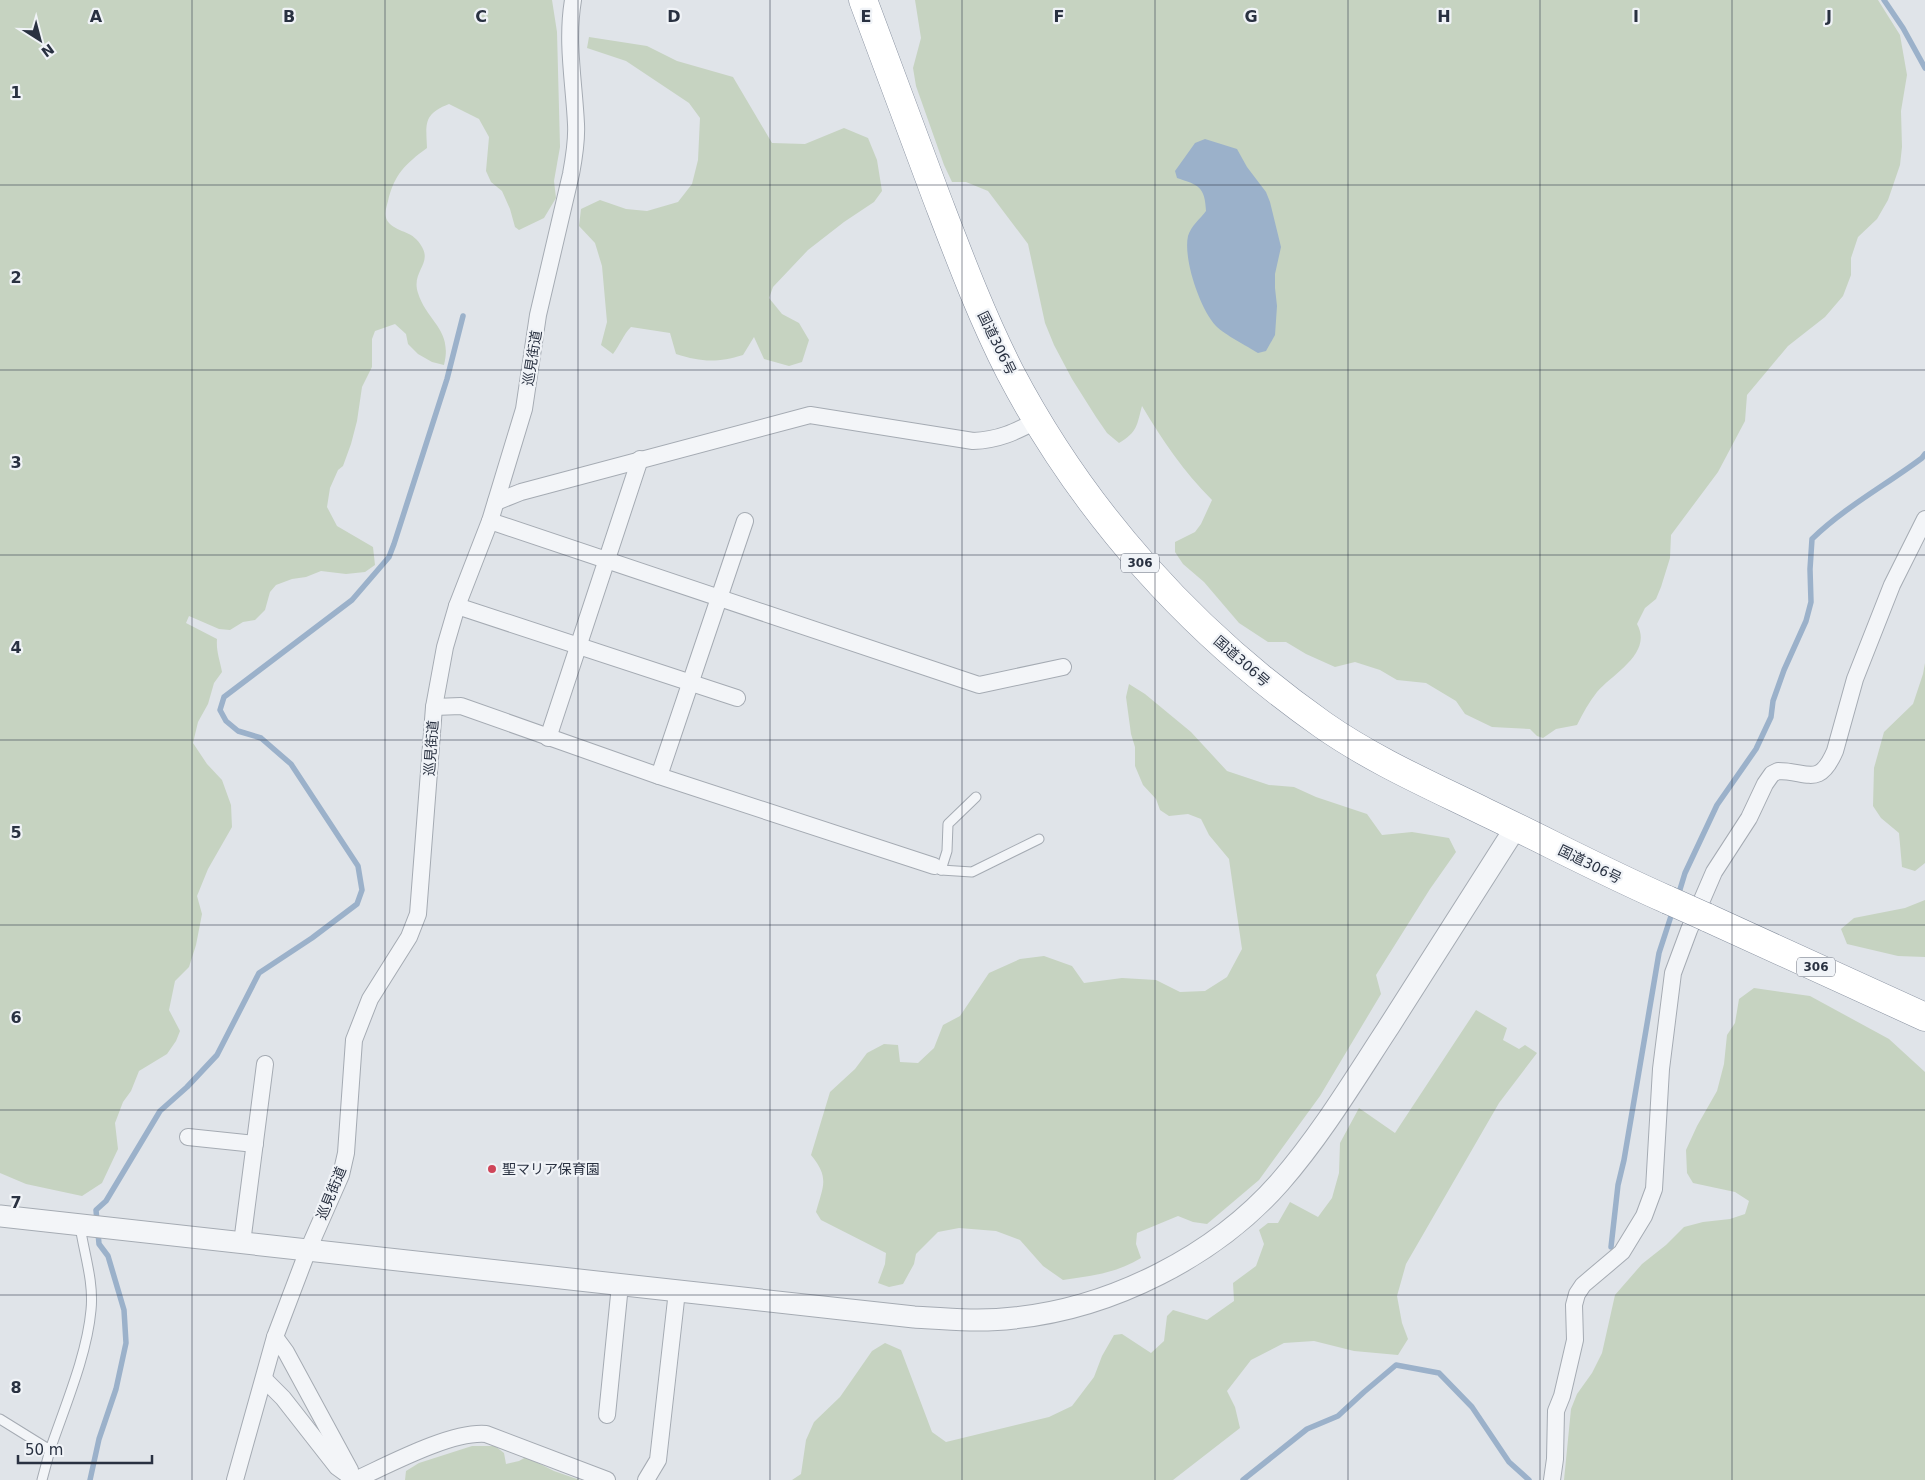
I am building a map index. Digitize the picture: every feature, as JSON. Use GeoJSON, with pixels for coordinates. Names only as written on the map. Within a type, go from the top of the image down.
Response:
{"type":"FeatureCollection","features":[{"type":"Feature","properties":{"kind":"highway","name":"国道306号"},"geometry":{"type":"LineString","coordinates":[[863,0],[969,282],[1010,373],[1067,468],[1119,538],[1180,606],[1269,685],[1324,726],[1370,755],[1624,881],[1925,1017]]}},
{"type":"Feature","properties":{"kind":"street","name":"巡見街道"},"geometry":{"type":"LineString","coordinates":[[235,1480],[275,1337],[308,1250],[341,1175],[346,1152],[354,1040],[370,999],[409,937],[418,914],[434,707],[445,647],[457,606],[490,521],[524,409],[538,315],[574,160],[576,126],[569,51],[573,0]]}},
{"type":"Feature","properties":{"kind":"street"},"geometry":{"type":"LineString","coordinates":[[496,502],[521,492],[640,459],[810,415],[973,441],[1002,437],[1038,420]]}},
{"type":"Feature","properties":{"kind":"street"},"geometry":{"type":"LineString","coordinates":[[548,738],[640,459]]}},
{"type":"Feature","properties":{"kind":"street"},"geometry":{"type":"LineString","coordinates":[[1552,1480],[1555,1459],[1556,1411],[1562,1396],[1575,1340],[1574,1305],[1577,1294],[1583,1285],[1622,1252],[1644,1216],[1654,1189],[1654,1156],[1666,1022],[1673,973],[1688,930],[1714,872],[1749,818],[1768,779],[1778,771],[1806,776],[1816,775],[1824,771],[1831,762],[1855,679],[1892,584],[1925,519]]}},
{"type":"Feature","properties":{"kind":"street"},"geometry":{"type":"LineString","coordinates":[[490,521],[979,685],[1062,667]]}},
{"type":"Feature","properties":{"kind":"street"},"geometry":{"type":"LineString","coordinates":[[660,776],[745,521]]}},
{"type":"Feature","properties":{"kind":"street"},"geometry":{"type":"LineString","coordinates":[[457,606],[737,698]]}},
{"type":"Feature","properties":{"kind":"street"},"geometry":{"type":"LineString","coordinates":[[434,707],[461,706],[548,738],[938,868]]}},
{"type":"Feature","properties":{"kind":"street"},"geometry":{"type":"LineString","coordinates":[[0,1216],[914,1317],[982,1320],[1014,1318],[1079,1306],[1119,1292],[1162,1273],[1201,1249],[1240,1220],[1284,1176],[1340,1102],[1516,827]]}},
{"type":"Feature","properties":{"kind":"street"},"geometry":{"type":"LineString","coordinates":[[242,1243],[265,1064]]}},
{"type":"Feature","properties":{"kind":"street"},"geometry":{"type":"LineString","coordinates":[[188,1137],[255,1144]]}},
{"type":"Feature","properties":{"kind":"street"},"geometry":{"type":"LineString","coordinates":[[607,1415],[620,1285]]}},
{"type":"Feature","properties":{"kind":"street"},"geometry":{"type":"LineString","coordinates":[[646,1480],[658,1460],[677,1291]]}},
{"type":"Feature","properties":{"kind":"street"},"geometry":{"type":"LineString","coordinates":[[275,1337],[286,1352],[355,1480]]}},
{"type":"Feature","properties":{"kind":"street"},"geometry":{"type":"LineString","coordinates":[[264,1379],[283,1398],[337,1467],[355,1480]]}},
{"type":"Feature","properties":{"kind":"street"},"geometry":{"type":"LineString","coordinates":[[355,1480],[443,1441],[473,1433],[486,1434],[607,1480]]}},
{"type":"Feature","properties":{"kind":"lane"},"geometry":{"type":"LineString","coordinates":[[976,797],[948,824],[947,851],[938,868],[972,872],[1039,839]]}},
{"type":"Feature","properties":{"kind":"lane"},"geometry":{"type":"LineString","coordinates":[[42,1480],[84,1347],[92,1309],[90,1283],[91,1226]]}},
{"type":"Feature","properties":{"kind":"lane"},"geometry":{"type":"LineString","coordinates":[[0,1419],[50,1450]]}},
{"type":"Feature","properties":{"kind":"green space"},"geometry":{"type":"Polygon","coordinates":[[[0,0],[552,0],[557,32],[560,147],[554,181],[556,198],[544,218],[519,230],[515,227],[502,191],[491,182],[486,171],[489,137],[479,119],[449,104],[430,116],[426,132],[427,148],[412,159],[397,177],[390,192],[386,218],[393,226],[415,238],[422,247],[425,258],[417,279],[418,293],[422,303],[442,334],[446,353],[444,365],[432,362],[418,354],[408,344],[406,334],[395,324],[375,331],[372,339],[372,367],[362,387],[357,421],[351,444],[343,466],[338,470],[330,488],[327,507],[337,526],[373,547],[375,565],[365,572],[346,574],[321,571],[276,585],[270,592],[265,610],[255,620],[243,622],[230,630],[219,629],[189,616],[186,623],[217,639],[222,672],[214,683],[208,704],[198,722],[193,743],[207,764],[222,780],[231,805],[232,827],[208,869],[197,896],[202,914],[196,945],[189,967],[175,981],[169,1010],[180,1031],[176,1041],[167,1054],[139,1071],[131,1091],[123,1102],[115,1123],[118,1149],[102,1183],[82,1196],[26,1184],[0,1173],[0,0]]]}},
{"type":"Feature","properties":{"kind":"green space"},"geometry":{"type":"Polygon","coordinates":[[[915,0],[1878,0],[1900,35],[1907,75],[1901,111],[1902,147],[1900,165],[1888,200],[1877,219],[1858,237],[1851,258],[1851,275],[1843,296],[1825,317],[1788,346],[1747,395],[1745,421],[1718,472],[1671,535],[1670,558],[1661,587],[1656,599],[1645,608],[1637,624],[1641,634],[1640,644],[1636,653],[1597,692],[1577,725],[1556,729],[1543,738],[1537,736],[1530,729],[1492,727],[1465,714],[1456,701],[1426,683],[1397,680],[1380,670],[1355,662],[1335,667],[1306,654],[1286,642],[1268,642],[1239,623],[1204,582],[1183,564],[1175,552],[1175,542],[1195,532],[1201,524],[1212,500],[1174,455],[1142,406],[1136,427],[1125,439],[1119,443],[1107,433],[1072,379],[1054,345],[1045,323],[1028,244],[988,191],[966,182],[952,182],[944,165],[916,86],[913,68],[921,38],[915,0]]]}},
{"type":"Feature","properties":{"kind":"green space"},"geometry":{"type":"Polygon","coordinates":[[[589,37],[647,46],[677,61],[733,77],[772,143],[805,144],[844,128],[868,138],[877,160],[882,191],[874,202],[808,250],[773,287],[769,298],[782,314],[799,323],[809,340],[802,362],[789,366],[764,359],[754,337],[743,355],[717,360],[693,359],[676,354],[670,333],[631,327],[613,354],[601,345],[607,322],[602,266],[595,243],[579,226],[581,209],[600,200],[626,209],[647,211],[678,202],[692,184],[698,160],[700,118],[689,103],[626,61],[587,48],[589,37]]]}},
{"type":"Feature","properties":{"kind":"green space"},"geometry":{"type":"Polygon","coordinates":[[[1925,663],[1925,863],[1915,871],[1902,867],[1899,833],[1881,818],[1873,806],[1874,768],[1884,732],[1913,704],[1925,663]]]}},
{"type":"Feature","properties":{"kind":"green space"},"geometry":{"type":"Polygon","coordinates":[[[1129,684],[1145,694],[1191,732],[1227,771],[1269,785],[1294,787],[1316,797],[1367,814],[1382,835],[1412,832],[1449,838],[1456,852],[1430,889],[1376,975],[1381,994],[1320,1096],[1259,1180],[1207,1224],[1193,1222],[1178,1216],[1137,1233],[1136,1244],[1141,1258],[1123,1267],[1104,1273],[1063,1280],[1043,1266],[1020,1240],[996,1231],[959,1228],[938,1232],[916,1254],[914,1264],[903,1284],[889,1287],[878,1283],[885,1264],[886,1253],[821,1220],[816,1212],[823,1189],[823,1176],[811,1155],[830,1092],[855,1069],[867,1053],[884,1044],[898,1045],[900,1062],[918,1063],[934,1048],[943,1025],[960,1016],[989,973],[1020,959],[1044,956],[1072,966],[1084,983],[1122,978],[1156,980],[1180,992],[1205,991],[1227,977],[1242,949],[1229,859],[1209,835],[1201,819],[1188,814],[1169,816],[1160,810],[1156,799],[1143,785],[1135,766],[1135,747],[1131,734],[1126,697],[1129,684]]]}},
{"type":"Feature","properties":{"kind":"green space"},"geometry":{"type":"Polygon","coordinates":[[[1925,900],[1925,957],[1898,956],[1847,944],[1841,929],[1854,918],[1905,908],[1925,900]]]}},
{"type":"Feature","properties":{"kind":"green space"},"geometry":{"type":"Polygon","coordinates":[[[1754,988],[1810,996],[1889,1039],[1925,1072],[1925,1480],[1564,1480],[1571,1409],[1577,1394],[1592,1373],[1602,1353],[1615,1295],[1642,1264],[1666,1245],[1684,1227],[1703,1222],[1730,1219],[1745,1214],[1749,1201],[1735,1192],[1693,1183],[1687,1173],[1686,1150],[1717,1091],[1724,1064],[1727,1035],[1735,1023],[1739,999],[1754,988]]]}},
{"type":"Feature","properties":{"kind":"green space"},"geometry":{"type":"Polygon","coordinates":[[[1476,1010],[1507,1028],[1503,1040],[1519,1049],[1525,1045],[1537,1053],[1499,1103],[1406,1264],[1397,1296],[1402,1323],[1408,1339],[1398,1355],[1354,1351],[1314,1341],[1284,1343],[1251,1360],[1227,1391],[1235,1407],[1240,1428],[1173,1480],[792,1480],[801,1474],[806,1440],[814,1422],[840,1397],[872,1351],[885,1343],[901,1350],[932,1432],[946,1442],[1049,1417],[1072,1406],[1094,1377],[1102,1356],[1114,1335],[1122,1334],[1151,1353],[1164,1341],[1167,1316],[1173,1310],[1207,1320],[1234,1301],[1233,1283],[1256,1266],[1264,1244],[1259,1230],[1268,1223],[1278,1223],[1290,1202],[1318,1217],[1332,1198],[1339,1173],[1340,1143],[1359,1108],[1395,1133],[1476,1010]]]}},
{"type":"Feature","properties":{"kind":"green space"},"geometry":{"type":"Polygon","coordinates":[[[472,1446],[495,1446],[504,1453],[506,1464],[526,1457],[554,1471],[580,1480],[405,1480],[406,1471],[419,1463],[472,1446]]]}},
{"type":"Feature","properties":{"kind":"water"},"geometry":{"type":"Polygon","coordinates":[[[1205,139],[1237,149],[1247,167],[1266,192],[1270,202],[1281,247],[1275,274],[1277,306],[1275,335],[1266,351],[1258,353],[1230,337],[1216,326],[1204,308],[1190,270],[1187,246],[1188,236],[1193,226],[1206,211],[1204,196],[1202,191],[1195,185],[1177,178],[1175,171],[1195,143],[1205,139]]]}},
{"type":"Feature","properties":{"kind":"waterway"},"geometry":{"type":"LineString","coordinates":[[1884,0],[1903,28],[1925,68]]}},
{"type":"Feature","properties":{"kind":"waterway"},"geometry":{"type":"LineString","coordinates":[[90,1480],[99,1439],[116,1389],[126,1343],[124,1310],[108,1256],[99,1244],[96,1210],[106,1201],[160,1111],[187,1087],[217,1055],[259,973],[312,938],[357,904],[362,890],[358,866],[291,764],[261,738],[238,731],[226,721],[220,710],[224,697],[352,600],[389,557],[447,379],[463,316]]}},
{"type":"Feature","properties":{"kind":"waterway"},"geometry":{"type":"LineString","coordinates":[[1678,896],[1685,873],[1717,805],[1756,749],[1771,717],[1773,701],[1784,670],[1806,621],[1811,602],[1810,569],[1812,539],[1838,517],[1925,454]]}},
{"type":"Feature","properties":{"kind":"waterway"},"geometry":{"type":"LineString","coordinates":[[1611,1247],[1618,1185],[1624,1160],[1659,953],[1673,910]]}},
{"type":"Feature","properties":{"kind":"waterway"},"geometry":{"type":"LineString","coordinates":[[1243,1480],[1307,1429],[1338,1416],[1396,1365],[1439,1373],[1472,1407],[1509,1462],[1529,1480]]}},
{"type":"Feature","properties":{"kind":"place","name":"聖マリア保育園"},"geometry":{"type":"Point","coordinates":[492,1169]}}]}
